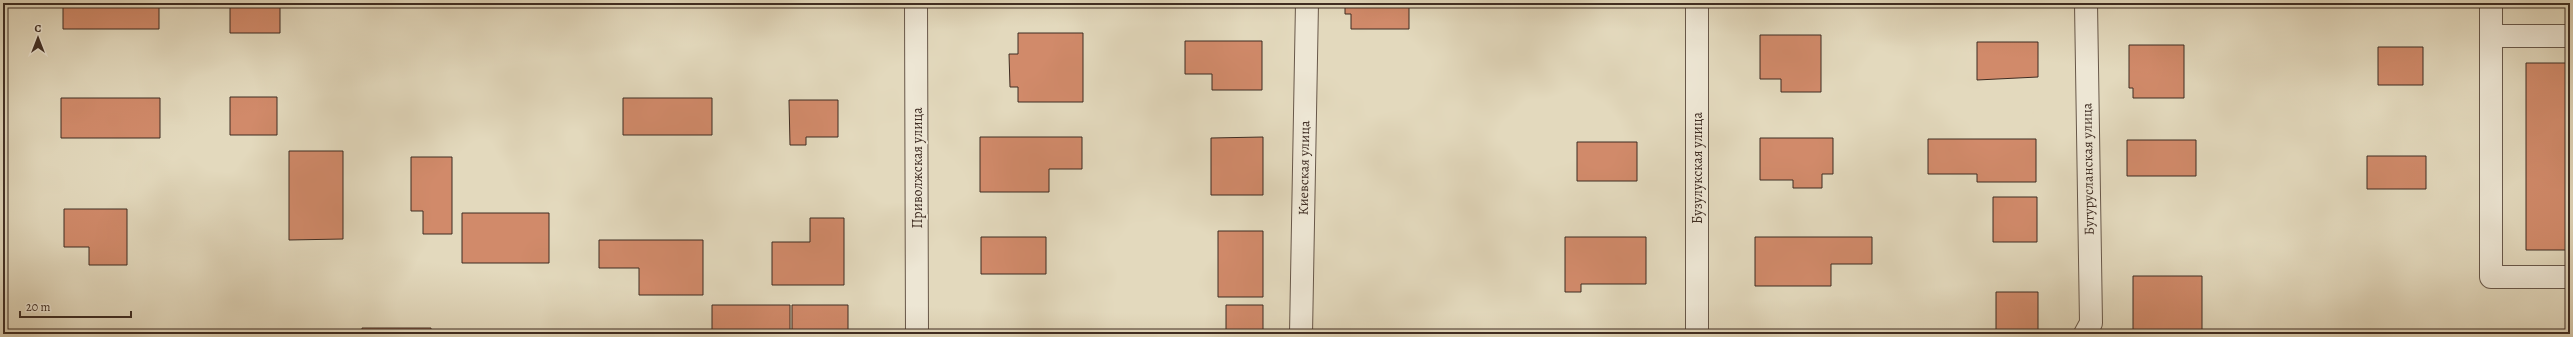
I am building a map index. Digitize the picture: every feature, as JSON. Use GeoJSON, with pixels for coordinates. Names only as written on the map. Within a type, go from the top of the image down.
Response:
{"type":"FeatureCollection","features":[{"type":"Feature","properties":{"kind":"street","name":"Приволжская улица"},"geometry":{"type":"LineString","coordinates":[[916,3],[917,334]]}},
{"type":"Feature","properties":{"kind":"street","name":"Киевская улица"},"geometry":{"type":"LineString","coordinates":[[1301,334],[1307,3]]}},
{"type":"Feature","properties":{"kind":"street","name":"Бузулукская улица"},"geometry":{"type":"LineString","coordinates":[[1697,3],[1697,334]]}},
{"type":"Feature","properties":{"kind":"street","name":"Бугурусланская улица"},"geometry":{"type":"LineString","coordinates":[[2085,334],[2091,323],[2086,3]]}},
{"type":"Feature","properties":{"kind":"street"},"geometry":{"type":"LineString","coordinates":[[2492,3],[2491,277],[2570,277]]}},
{"type":"Feature","properties":{"kind":"street"},"geometry":{"type":"LineString","coordinates":[[2492,36],[2570,36]]}},
{"type":"Feature","properties":{"kind":"building"},"geometry":{"type":"Polygon","coordinates":[[[63,3],[159,3],[159,29],[63,29],[63,3]]]}},
{"type":"Feature","properties":{"kind":"building"},"geometry":{"type":"Polygon","coordinates":[[[230,3],[280,3],[280,33],[230,33],[230,3]]]}},
{"type":"Feature","properties":{"kind":"building"},"geometry":{"type":"Polygon","coordinates":[[[1345,3],[1409,3],[1409,29],[1351,29],[1351,14],[1345,14],[1345,3]]]}},
{"type":"Feature","properties":{"kind":"building"},"geometry":{"type":"Polygon","coordinates":[[[1018,33],[1083,33],[1083,102],[1018,102],[1018,87],[1010,87],[1009,54],[1018,54],[1018,33]]]}},
{"type":"Feature","properties":{"kind":"building"},"geometry":{"type":"Polygon","coordinates":[[[1760,35],[1821,35],[1821,92],[1781,92],[1781,79],[1760,79],[1760,35]]]}},
{"type":"Feature","properties":{"kind":"building"},"geometry":{"type":"Polygon","coordinates":[[[1185,41],[1262,41],[1262,90],[1212,90],[1212,74],[1185,74],[1185,41]]]}},
{"type":"Feature","properties":{"kind":"building"},"geometry":{"type":"Polygon","coordinates":[[[1977,42],[2038,42],[2038,77],[1977,80],[1977,42]]]}},
{"type":"Feature","properties":{"kind":"building"},"geometry":{"type":"Polygon","coordinates":[[[2129,45],[2184,45],[2184,98],[2133,98],[2133,88],[2129,88],[2129,45]]]}},
{"type":"Feature","properties":{"kind":"building"},"geometry":{"type":"Polygon","coordinates":[[[2378,47],[2423,47],[2423,85],[2378,85],[2378,47]]]}},
{"type":"Feature","properties":{"kind":"building"},"geometry":{"type":"Polygon","coordinates":[[[2526,63],[2570,63],[2570,250],[2526,250],[2526,63]]]}},
{"type":"Feature","properties":{"kind":"building"},"geometry":{"type":"Polygon","coordinates":[[[230,97],[277,97],[277,135],[230,135],[230,97]]]}},
{"type":"Feature","properties":{"kind":"building"},"geometry":{"type":"Polygon","coordinates":[[[61,98],[160,98],[160,138],[61,138],[61,98]]]}},
{"type":"Feature","properties":{"kind":"building"},"geometry":{"type":"Polygon","coordinates":[[[623,98],[712,98],[712,135],[623,135],[623,98]]]}},
{"type":"Feature","properties":{"kind":"building"},"geometry":{"type":"Polygon","coordinates":[[[789,100],[838,100],[838,137],[806,137],[806,145],[790,145],[789,100]]]}},
{"type":"Feature","properties":{"kind":"building"},"geometry":{"type":"Polygon","coordinates":[[[980,137],[1082,137],[1082,169],[1049,169],[1049,192],[980,192],[980,137]]]}},
{"type":"Feature","properties":{"kind":"building"},"geometry":{"type":"Polygon","coordinates":[[[1263,137],[1263,195],[1211,195],[1211,138],[1263,137]]]}},
{"type":"Feature","properties":{"kind":"building"},"geometry":{"type":"Polygon","coordinates":[[[1760,138],[1833,138],[1833,174],[1822,174],[1822,188],[1793,188],[1793,180],[1760,180],[1760,138]]]}},
{"type":"Feature","properties":{"kind":"building"},"geometry":{"type":"Polygon","coordinates":[[[1928,139],[2036,139],[2036,182],[1977,182],[1977,174],[1928,174],[1928,139]]]}},
{"type":"Feature","properties":{"kind":"building"},"geometry":{"type":"Polygon","coordinates":[[[2127,140],[2196,140],[2196,176],[2127,176],[2127,140]]]}},
{"type":"Feature","properties":{"kind":"building"},"geometry":{"type":"Polygon","coordinates":[[[1577,142],[1637,142],[1637,181],[1577,181],[1577,142]]]}},
{"type":"Feature","properties":{"kind":"building"},"geometry":{"type":"Polygon","coordinates":[[[289,151],[343,151],[343,239],[289,240],[289,151]]]}},
{"type":"Feature","properties":{"kind":"building"},"geometry":{"type":"Polygon","coordinates":[[[2367,156],[2426,156],[2426,189],[2367,189],[2367,156]]]}},
{"type":"Feature","properties":{"kind":"building"},"geometry":{"type":"Polygon","coordinates":[[[411,157],[452,157],[452,234],[423,234],[423,211],[411,211],[411,157]]]}},
{"type":"Feature","properties":{"kind":"building"},"geometry":{"type":"Polygon","coordinates":[[[1993,197],[2037,197],[2037,242],[1993,242],[1993,197]]]}},
{"type":"Feature","properties":{"kind":"building"},"geometry":{"type":"Polygon","coordinates":[[[64,209],[127,209],[127,265],[89,265],[89,247],[64,247],[64,209]]]}},
{"type":"Feature","properties":{"kind":"building"},"geometry":{"type":"Polygon","coordinates":[[[462,213],[549,213],[549,263],[462,263],[462,213]]]}},
{"type":"Feature","properties":{"kind":"building"},"geometry":{"type":"Polygon","coordinates":[[[810,218],[844,218],[844,285],[772,285],[772,242],[810,242],[810,218]]]}},
{"type":"Feature","properties":{"kind":"building"},"geometry":{"type":"Polygon","coordinates":[[[1218,231],[1263,231],[1263,297],[1218,297],[1218,231]]]}},
{"type":"Feature","properties":{"kind":"building"},"geometry":{"type":"Polygon","coordinates":[[[981,237],[1046,237],[1046,274],[981,274],[981,237]]]}},
{"type":"Feature","properties":{"kind":"building"},"geometry":{"type":"Polygon","coordinates":[[[1565,237],[1646,237],[1646,284],[1581,284],[1581,292],[1565,292],[1565,237]]]}},
{"type":"Feature","properties":{"kind":"building"},"geometry":{"type":"Polygon","coordinates":[[[1755,237],[1872,237],[1872,264],[1831,264],[1831,286],[1755,286],[1755,237]]]}},
{"type":"Feature","properties":{"kind":"building"},"geometry":{"type":"Polygon","coordinates":[[[599,240],[703,240],[703,295],[639,295],[639,268],[599,268],[599,240]]]}},
{"type":"Feature","properties":{"kind":"building"},"geometry":{"type":"Polygon","coordinates":[[[2133,276],[2202,276],[2202,334],[2133,334],[2133,276]]]}},
{"type":"Feature","properties":{"kind":"building"},"geometry":{"type":"Polygon","coordinates":[[[1996,292],[2038,292],[2038,334],[1996,334],[1996,292]]]}},
{"type":"Feature","properties":{"kind":"building"},"geometry":{"type":"Polygon","coordinates":[[[712,305],[790,305],[790,334],[712,334],[712,305]]]}},
{"type":"Feature","properties":{"kind":"building"},"geometry":{"type":"Polygon","coordinates":[[[792,305],[848,305],[848,334],[792,334],[792,305]]]}},
{"type":"Feature","properties":{"kind":"building"},"geometry":{"type":"Polygon","coordinates":[[[1226,305],[1263,305],[1263,334],[1196,334],[1226,333],[1226,305]]]}},
{"type":"Feature","properties":{"kind":"building"},"geometry":{"type":"Polygon","coordinates":[[[362,328],[431,328],[431,334],[362,334],[362,328]]]}}]}
